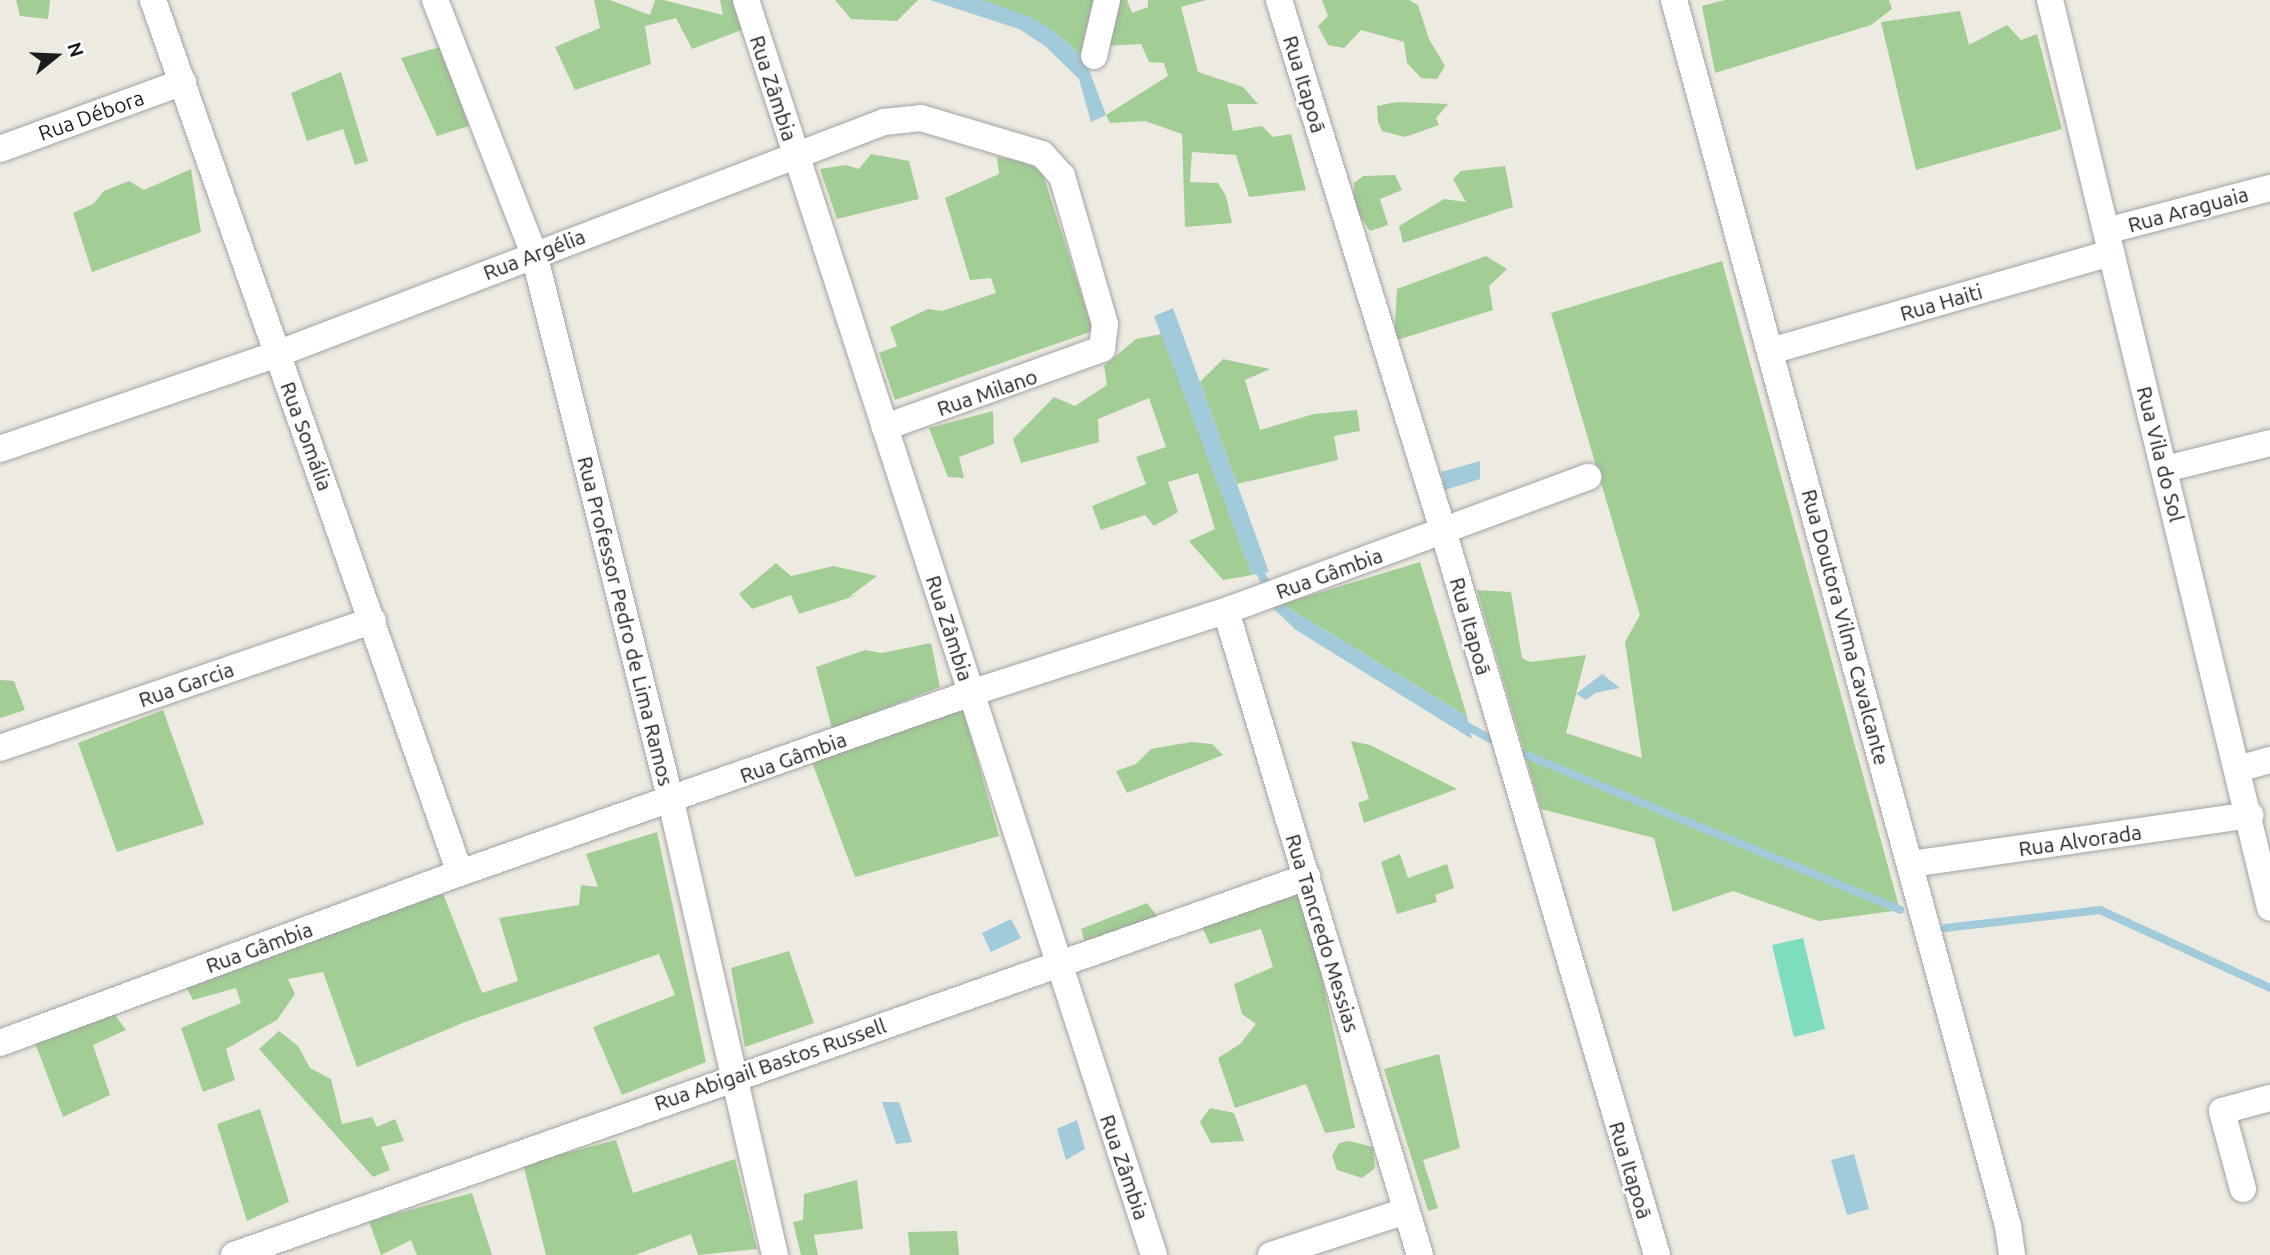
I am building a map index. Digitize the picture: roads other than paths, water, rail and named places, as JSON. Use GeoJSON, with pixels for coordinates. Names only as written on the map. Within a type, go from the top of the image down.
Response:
{"type":"FeatureCollection","features":[{"type":"Feature","properties":{"kind":"street","name":"Rua Somália"},"geometry":{"type":"LineString","coordinates":[[153,0],[460,873]]}},
{"type":"Feature","properties":{"kind":"street","name":"Rua Professor Pedro de Lima Ramos"},"geometry":{"type":"LineString","coordinates":[[435,0],[534,254],[670,800],[775,1255]]}},
{"type":"Feature","properties":{"kind":"street","name":"Rua Zâmbia"},"geometry":{"type":"LineString","coordinates":[[746,0],[1056,963],[1154,1255]]}},
{"type":"Feature","properties":{"kind":"street"},"geometry":{"type":"LineString","coordinates":[[1094,56],[1107,0]]}},
{"type":"Feature","properties":{"kind":"street","name":"Rua Itapoã"},"geometry":{"type":"LineString","coordinates":[[1279,0],[1443,530],[1497,713],[1513,778],[1657,1255]]}},
{"type":"Feature","properties":{"kind":"street","name":"Rua Doutora Vilma Cavalcante"},"geometry":{"type":"LineString","coordinates":[[1675,0],[1911,864],[2008,1226],[2012,1255]]}},
{"type":"Feature","properties":{"kind":"street","name":"Rua Vila do Sol"},"geometry":{"type":"LineString","coordinates":[[2050,0],[2250,815],[2270,908]]}},
{"type":"Feature","properties":{"kind":"street","name":"Rua Débora"},"geometry":{"type":"LineString","coordinates":[[0,149],[183,82]]}},
{"type":"Feature","properties":{"kind":"street","name":"Rua Argélia"},"geometry":{"type":"LineString","coordinates":[[0,449],[277,354],[884,122],[914,117],[1042,154],[1062,176],[1105,324],[1106,340],[1090,357]]}},
{"type":"Feature","properties":{"kind":"street","name":"Rua Araguaia"},"geometry":{"type":"LineString","coordinates":[[2109,242],[2270,188]]}},
{"type":"Feature","properties":{"kind":"street","name":"Rua Haiti"},"geometry":{"type":"LineString","coordinates":[[1771,351],[2109,242]]}},
{"type":"Feature","properties":{"kind":"street","name":"Rua Milano"},"geometry":{"type":"LineString","coordinates":[[885,427],[1090,357]]}},
{"type":"Feature","properties":{"kind":"street"},"geometry":{"type":"LineString","coordinates":[[2165,469],[2270,443]]}},
{"type":"Feature","properties":{"kind":"street","name":"Rua Gâmbia"},"geometry":{"type":"LineString","coordinates":[[0,1043],[460,873],[971,693],[1228,610],[1588,477]]}},
{"type":"Feature","properties":{"kind":"street","name":"Rua Tancredo Messias"},"geometry":{"type":"LineString","coordinates":[[1228,610],[1420,1255]]}},
{"type":"Feature","properties":{"kind":"street","name":"Rua Garcia"},"geometry":{"type":"LineString","coordinates":[[0,748],[373,620]]}},
{"type":"Feature","properties":{"kind":"street"},"geometry":{"type":"LineString","coordinates":[[2238,769],[2270,760]]}},
{"type":"Feature","properties":{"kind":"street","name":"Rua Alvorada"},"geometry":{"type":"LineString","coordinates":[[1911,864],[2250,815]]}},
{"type":"Feature","properties":{"kind":"street","name":"Rua Abigail Bastos Russell"},"geometry":{"type":"LineString","coordinates":[[234,1255],[735,1076],[1307,877]]}},
{"type":"Feature","properties":{"kind":"street"},"geometry":{"type":"LineString","coordinates":[[2243,1189],[2222,1111],[2270,1098]]}},
{"type":"Feature","properties":{"kind":"street"},"geometry":{"type":"LineString","coordinates":[[1271,1255],[1406,1211]]}},
{"type":"Feature","properties":{"kind":"water"},"geometry":{"type":"Polygon","coordinates":[[[930,0],[983,0],[1031,17],[1055,32],[1085,59],[1106,115],[1091,122],[1079,79],[1045,46],[1019,29],[930,0]]]}},
{"type":"Feature","properties":{"kind":"water"},"geometry":{"type":"Polygon","coordinates":[[[1173,308],[1269,572],[1252,575],[1154,316],[1173,308]]]}},
{"type":"Feature","properties":{"kind":"water"},"geometry":{"type":"Polygon","coordinates":[[[1480,461],[1480,479],[1445,490],[1441,472],[1480,461]]]}},
{"type":"Feature","properties":{"kind":"water"},"geometry":{"type":"Polygon","coordinates":[[[1282,604],[1467,716],[1472,739],[1296,630],[1272,607],[1282,604]]]}},
{"type":"Feature","properties":{"kind":"water"},"geometry":{"type":"Polygon","coordinates":[[[1602,674],[1620,688],[1595,693],[1586,700],[1576,694],[1602,674]]]}},
{"type":"Feature","properties":{"kind":"water"},"geometry":{"type":"Polygon","coordinates":[[[1011,919],[1021,938],[991,952],[982,933],[1011,919]]]}},
{"type":"Feature","properties":{"kind":"water"},"geometry":{"type":"Polygon","coordinates":[[[882,1102],[899,1102],[912,1142],[896,1144],[882,1102]]]}},
{"type":"Feature","properties":{"kind":"water"},"geometry":{"type":"Polygon","coordinates":[[[1077,1120],[1085,1149],[1066,1160],[1057,1129],[1077,1120]]]}},
{"type":"Feature","properties":{"kind":"water"},"geometry":{"type":"Polygon","coordinates":[[[1854,1154],[1869,1209],[1847,1215],[1831,1160],[1854,1154]]]}},
{"type":"Feature","properties":{"kind":"waterway"},"geometry":{"type":"LineString","coordinates":[[1256,564],[1269,590]]}},
{"type":"Feature","properties":{"kind":"waterway"},"geometry":{"type":"LineString","coordinates":[[1463,724],[1500,744]]}},
{"type":"Feature","properties":{"kind":"waterway"},"geometry":{"type":"LineString","coordinates":[[1512,749],[1900,910]]}},
{"type":"Feature","properties":{"kind":"waterway"},"geometry":{"type":"LineString","coordinates":[[1945,928],[2100,910],[2270,988]]}}]}
